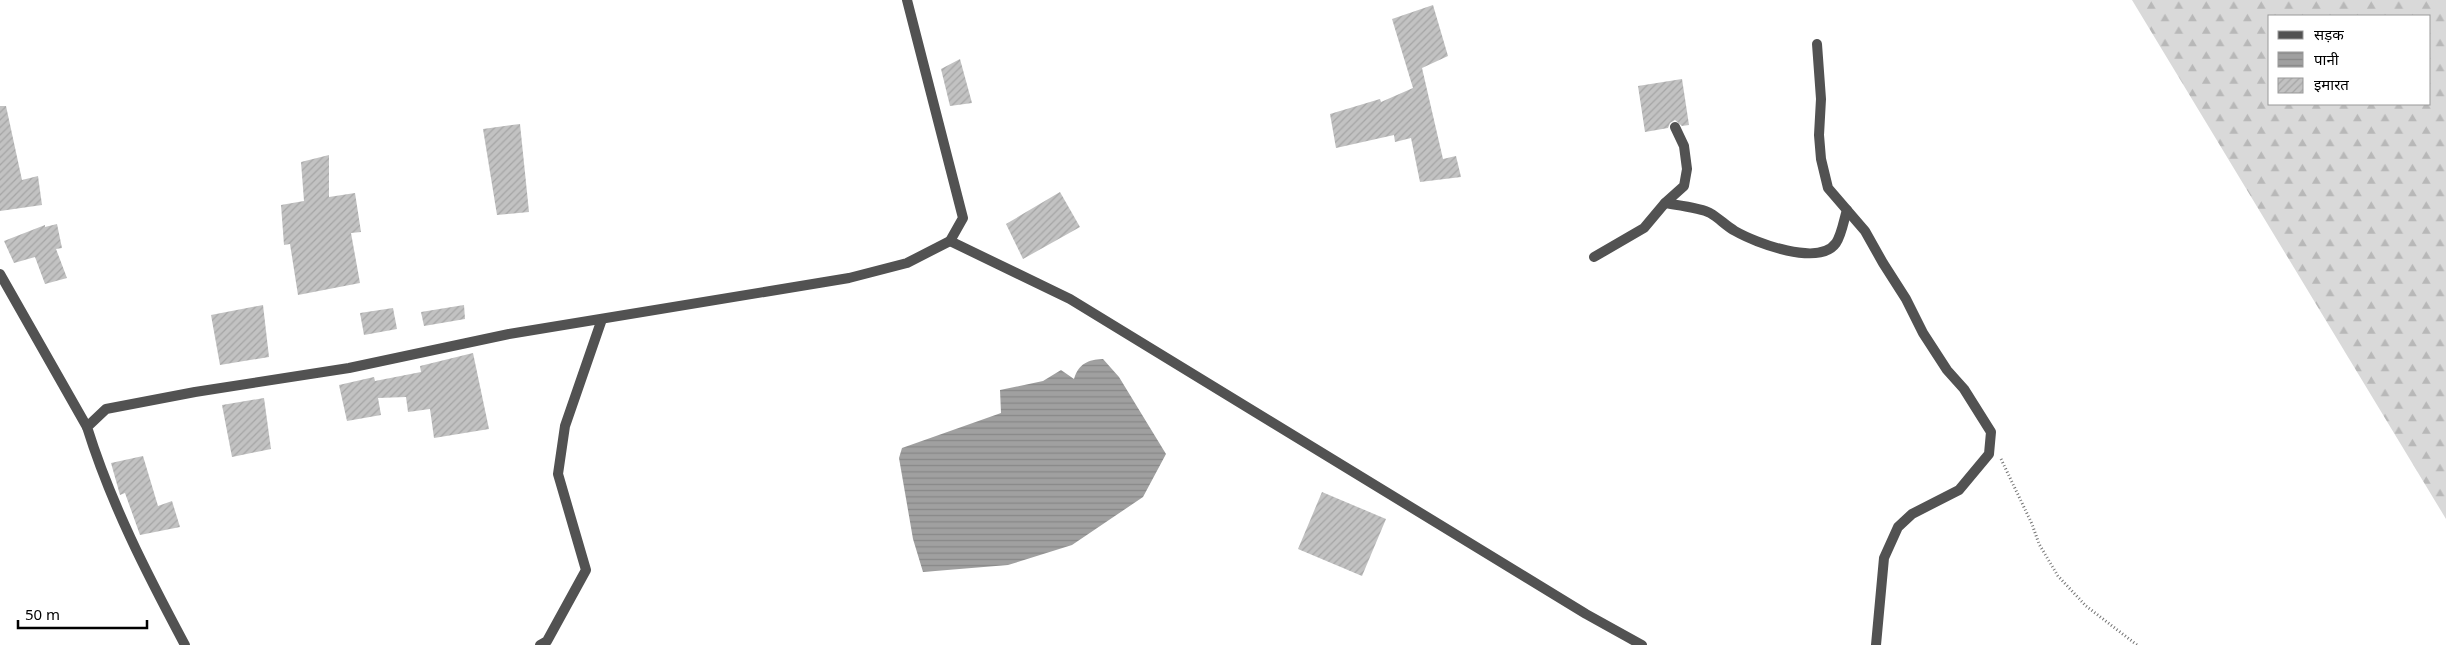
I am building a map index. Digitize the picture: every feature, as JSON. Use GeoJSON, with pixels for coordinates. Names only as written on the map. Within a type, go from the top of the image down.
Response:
{"type":"FeatureCollection","features":[{"type":"Feature","properties":{"kind":"street"},"geometry":{"type":"LineString","coordinates":[[87,427],[106,409],[195,392],[349,368],[509,334],[849,278],[907,263],[950,241],[963,218],[907,0]]}},
{"type":"Feature","properties":{"kind":"street"},"geometry":{"type":"LineString","coordinates":[[1817,44],[1821,99],[1819,135],[1821,159],[1828,188],[1865,231],[1906,299],[1923,333],[1947,370],[1968,396],[1990,432],[1989,454],[1959,490],[1912,514],[1898,527],[1884,558],[1876,645]]}},
{"type":"Feature","properties":{"kind":"street"},"geometry":{"type":"LineString","coordinates":[[1594,257],[1644,228],[1665,203],[1684,186],[1687,169],[1684,146],[1675,127]]}},
{"type":"Feature","properties":{"kind":"street"},"geometry":{"type":"LineString","coordinates":[[1665,203],[1709,212],[1735,231],[1755,241],[1782,250],[1811,253],[1824,252],[1836,243],[1847,210]]}},
{"type":"Feature","properties":{"kind":"street"},"geometry":{"type":"LineString","coordinates":[[950,241],[1070,299],[1577,609],[1642,645]]}},
{"type":"Feature","properties":{"kind":"street"},"geometry":{"type":"LineString","coordinates":[[0,274],[87,427],[102,477],[145,570],[185,645]]}},
{"type":"Feature","properties":{"kind":"street"},"geometry":{"type":"LineString","coordinates":[[540,645],[547,641],[586,570],[558,474],[565,426],[602,319]]}},
{"type":"Feature","properties":{"kind":"path"},"geometry":{"type":"LineString","coordinates":[[1990,444],[2001,459],[2032,524],[2039,544],[2058,576],[2086,606],[2137,645]]}},
{"type":"Feature","properties":{"kind":"green space"},"geometry":{"type":"Polygon","coordinates":[[[2132,0],[2446,0],[2446,519],[2132,0]]]}},
{"type":"Feature","properties":{"kind":"water"},"geometry":{"type":"Polygon","coordinates":[[[1103,359],[1119,377],[1166,454],[1143,497],[1072,545],[1008,565],[923,572],[913,539],[899,458],[902,448],[1001,413],[1000,390],[1043,381],[1061,370],[1074,379],[1081,366],[1085,363],[1103,359]]]}},
{"type":"Feature","properties":{"kind":"building"},"geometry":{"type":"Polygon","coordinates":[[[1433,5],[1448,56],[1422,68],[1443,159],[1456,156],[1461,177],[1420,182],[1411,138],[1395,142],[1394,135],[1336,148],[1330,114],[1380,99],[1381,102],[1413,88],[1392,19],[1433,5]]]}},
{"type":"Feature","properties":{"kind":"building"},"geometry":{"type":"Polygon","coordinates":[[[960,59],[972,103],[950,106],[941,69],[960,59]]]}},
{"type":"Feature","properties":{"kind":"building"},"geometry":{"type":"Polygon","coordinates":[[[1682,79],[1689,125],[1682,126],[1675,120],[1670,123],[1668,128],[1645,132],[1638,86],[1682,79]]]}},
{"type":"Feature","properties":{"kind":"building"},"geometry":{"type":"Polygon","coordinates":[[[0,106],[6,106],[22,180],[38,176],[42,205],[0,211],[0,106]]]}},
{"type":"Feature","properties":{"kind":"building"},"geometry":{"type":"Polygon","coordinates":[[[520,124],[529,212],[497,215],[483,129],[520,124]]]}},
{"type":"Feature","properties":{"kind":"building"},"geometry":{"type":"Polygon","coordinates":[[[329,155],[329,197],[355,193],[361,232],[351,233],[360,283],[298,295],[290,244],[284,245],[281,205],[304,201],[301,162],[329,155]]]}},
{"type":"Feature","properties":{"kind":"building"},"geometry":{"type":"Polygon","coordinates":[[[1060,192],[1080,227],[1023,259],[1006,224],[1060,192]]]}},
{"type":"Feature","properties":{"kind":"building"},"geometry":{"type":"Polygon","coordinates":[[[57,224],[62,248],[56,249],[67,278],[45,284],[35,257],[14,263],[4,241],[45,225],[45,227],[57,224]]]}},
{"type":"Feature","properties":{"kind":"building"},"geometry":{"type":"Polygon","coordinates":[[[263,305],[269,357],[220,365],[211,315],[263,305]]]}},
{"type":"Feature","properties":{"kind":"building"},"geometry":{"type":"Polygon","coordinates":[[[464,305],[465,319],[424,326],[421,312],[464,305]]]}},
{"type":"Feature","properties":{"kind":"building"},"geometry":{"type":"Polygon","coordinates":[[[393,308],[397,329],[364,335],[360,313],[393,308]]]}},
{"type":"Feature","properties":{"kind":"building"},"geometry":{"type":"Polygon","coordinates":[[[473,353],[489,429],[434,438],[430,409],[408,412],[406,397],[378,398],[381,415],[347,421],[339,385],[374,377],[375,381],[421,372],[420,366],[473,353]]]}},
{"type":"Feature","properties":{"kind":"building"},"geometry":{"type":"Polygon","coordinates":[[[264,398],[271,449],[232,457],[222,405],[264,398]]]}},
{"type":"Feature","properties":{"kind":"building"},"geometry":{"type":"Polygon","coordinates":[[[143,456],[158,506],[172,501],[180,527],[140,535],[125,493],[120,495],[111,463],[143,456]]]}},
{"type":"Feature","properties":{"kind":"building"},"geometry":{"type":"Polygon","coordinates":[[[1322,492],[1386,519],[1362,576],[1298,549],[1322,492]]]}}]}
